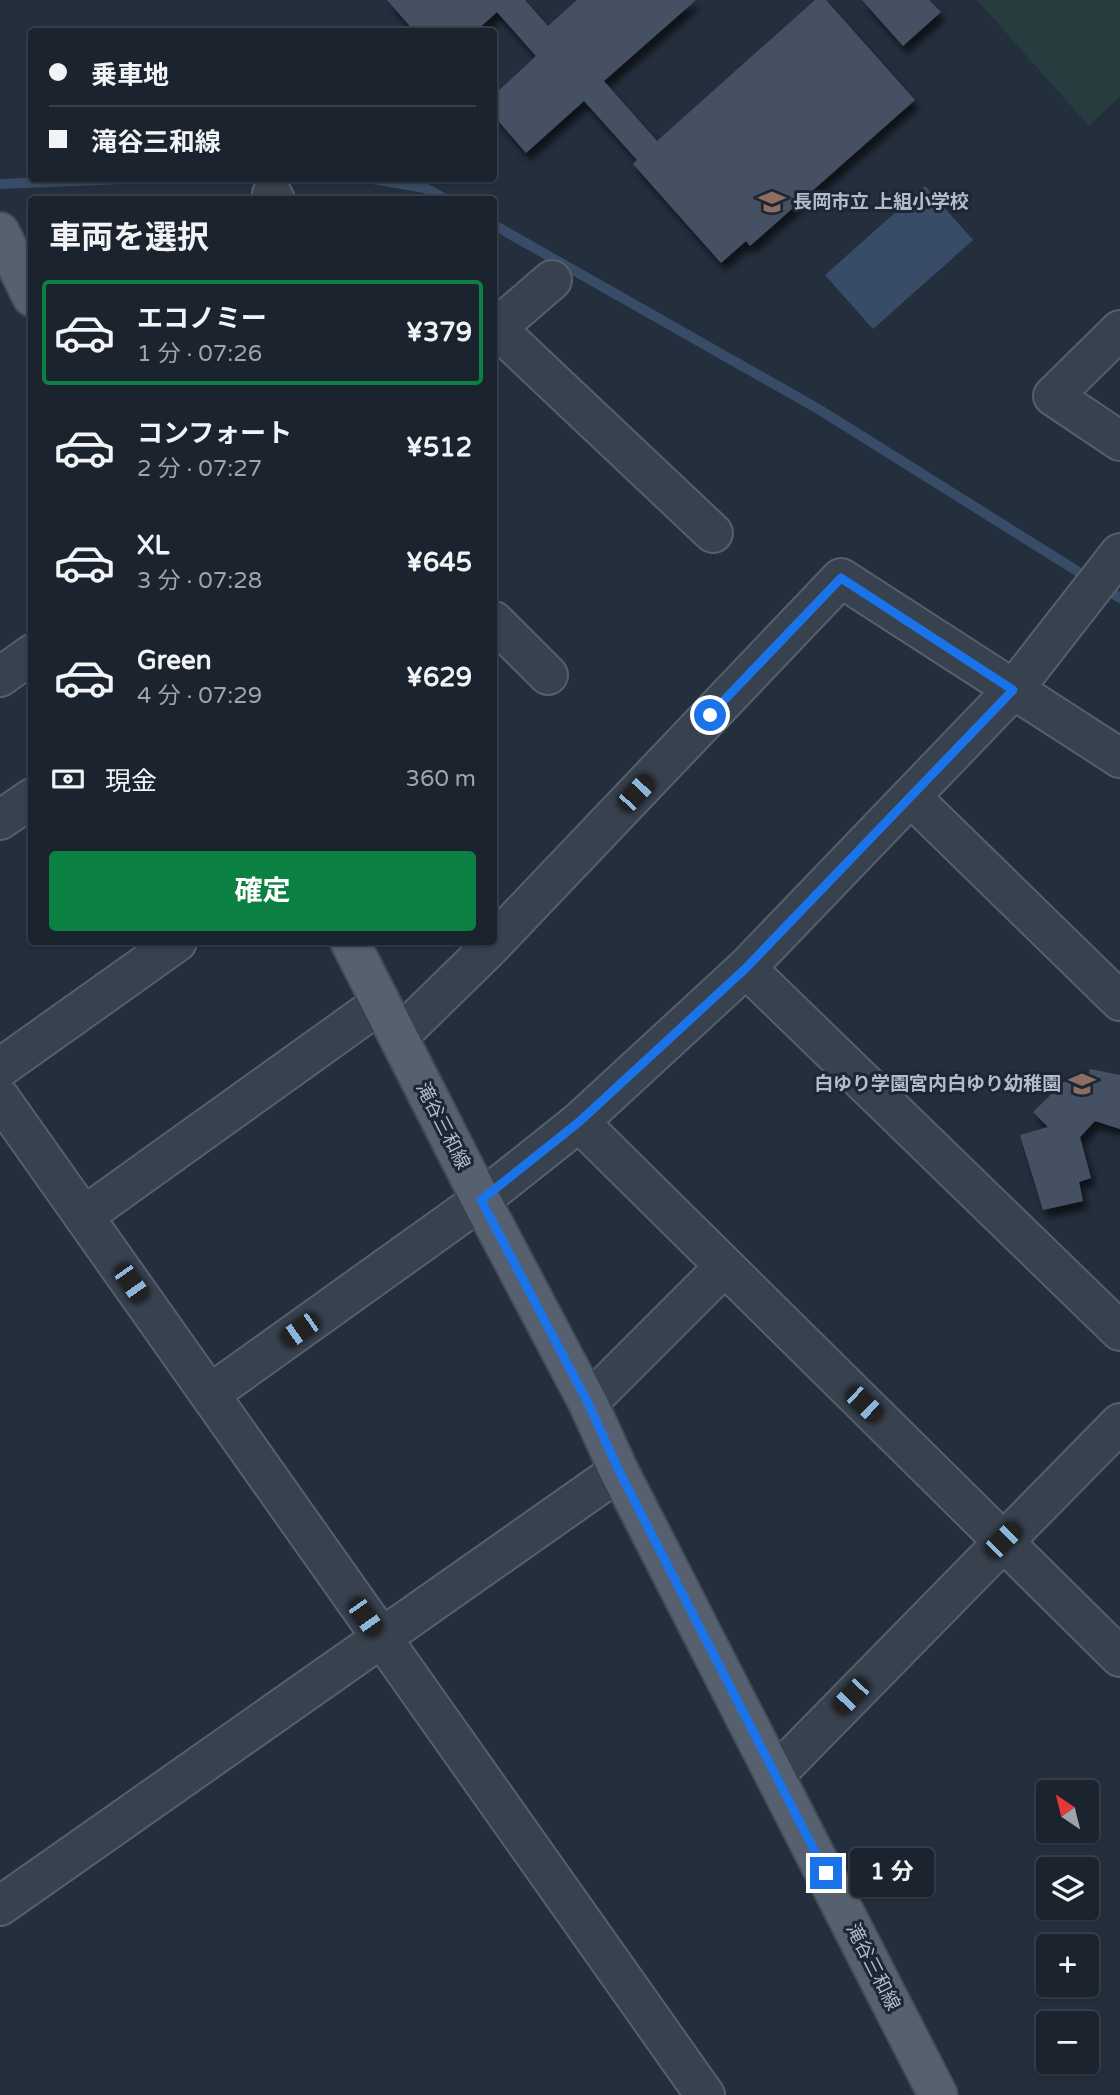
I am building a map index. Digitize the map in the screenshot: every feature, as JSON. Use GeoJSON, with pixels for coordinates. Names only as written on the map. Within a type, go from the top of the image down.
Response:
{"type":"FeatureCollection","features":[{"type":"Feature","properties":{"kind":"main road"},"geometry":{"type":"LineString","coordinates":[[0,232],[28,289]]}},
{"type":"Feature","properties":{"kind":"main road","name":"滝谷三和線"},"geometry":{"type":"LineString","coordinates":[[352,945],[588,1403],[619,1471],[938,2095]]}},
{"type":"Feature","properties":{"kind":"street"},"geometry":{"type":"LineString","coordinates":[[497,327],[552,280]]}},
{"type":"Feature","properties":{"kind":"street"},"geometry":{"type":"LineString","coordinates":[[1120,330],[1053,396],[1120,441]]}},
{"type":"Feature","properties":{"kind":"street"},"geometry":{"type":"LineString","coordinates":[[497,331],[713,533]]}},
{"type":"Feature","properties":{"kind":"street"},"geometry":{"type":"LineString","coordinates":[[210,1394],[481,1200],[579,1122],[746,968],[1013,690],[1120,553]]}},
{"type":"Feature","properties":{"kind":"street"},"geometry":{"type":"LineString","coordinates":[[497,940],[841,578],[1120,758]]}},
{"type":"Feature","properties":{"kind":"street"},"geometry":{"type":"LineString","coordinates":[[497,624],[548,675]]}},
{"type":"Feature","properties":{"kind":"street"},"geometry":{"type":"LineString","coordinates":[[0,677],[28,657]]}},
{"type":"Feature","properties":{"kind":"street"},"geometry":{"type":"LineString","coordinates":[[911,797],[1120,1001]]}},
{"type":"Feature","properties":{"kind":"street"},"geometry":{"type":"LineString","coordinates":[[0,821],[28,801]]}},
{"type":"Feature","properties":{"kind":"street"},"geometry":{"type":"LineString","coordinates":[[0,1068],[173,945]]}},
{"type":"Feature","properties":{"kind":"street"},"geometry":{"type":"LineString","coordinates":[[399,1036],[492,945]]}},
{"type":"Feature","properties":{"kind":"street"},"geometry":{"type":"LineString","coordinates":[[746,968],[1120,1331]]}},
{"type":"Feature","properties":{"kind":"street"},"geometry":{"type":"LineString","coordinates":[[84,1216],[381,1003]]}},
{"type":"Feature","properties":{"kind":"street"},"geometry":{"type":"LineString","coordinates":[[0,1098],[705,2095]]}},
{"type":"Feature","properties":{"kind":"street"},"geometry":{"type":"LineString","coordinates":[[579,1122],[1120,1657]]}},
{"type":"Feature","properties":{"kind":"street"},"geometry":{"type":"LineString","coordinates":[[588,1403],[724,1267]]}},
{"type":"Feature","properties":{"kind":"street"},"geometry":{"type":"LineString","coordinates":[[776,1774],[1120,1423]]}},
{"type":"Feature","properties":{"kind":"street"},"geometry":{"type":"LineString","coordinates":[[0,1906],[619,1471]]}},
{"type":"Feature","properties":{"kind":"green space"},"geometry":{"type":"Polygon","coordinates":[[[977,0],[1120,0],[1120,96],[1089,126],[977,0]]]}},
{"type":"Feature","properties":{"kind":"water"},"geometry":{"type":"Polygon","coordinates":[[[925,186],[973,240],[873,329],[825,275],[925,186]]]}},
{"type":"Feature","properties":{"kind":"building"},"geometry":{"type":"Polygon","coordinates":[[[387,0],[525,0],[548,26],[577,0],[696,0],[604,81],[657,141],[815,0],[826,0],[915,100],[750,246],[746,241],[721,263],[633,164],[637,160],[584,101],[526,153],[497,119],[497,92],[536,56],[497,12],[479,28],[412,28],[387,0]]]}},
{"type":"Feature","properties":{"kind":"building"},"geometry":{"type":"Polygon","coordinates":[[[862,0],[929,0],[941,12],[903,46],[862,0]]]}},
{"type":"Feature","properties":{"kind":"building"},"geometry":{"type":"Polygon","coordinates":[[[1090,1069],[1120,1075],[1120,1129],[1095,1121],[1080,1137],[1091,1178],[1079,1182],[1083,1201],[1043,1210],[1020,1135],[1048,1127],[1033,1112],[1068,1078],[1084,1095],[1090,1069]]]}},
{"type":"Feature","properties":{"kind":"waterway"},"geometry":{"type":"LineString","coordinates":[[0,184],[50,182]]}},
{"type":"Feature","properties":{"kind":"waterway"},"geometry":{"type":"LineString","coordinates":[[390,182],[425,188],[440,196]]}},
{"type":"Feature","properties":{"kind":"waterway"},"geometry":{"type":"LineString","coordinates":[[497,227],[820,410],[1120,598]]}},
{"type":"Feature","properties":{"kind":"place","name":"長岡市立 上組小学校"},"geometry":{"type":"Point","coordinates":[772,202]}},
{"type":"Feature","properties":{"kind":"place","name":"白ゆり学園宮内白ゆり幼稚園"},"geometry":{"type":"Point","coordinates":[1082,1084]}},
{"type":"Feature","properties":{"kind":"route"},"geometry":{"type":"LineString","coordinates":[[710,715],[841,578],[1013,690],[746,968],[579,1122],[481,1200],[588,1403],[619,1471],[826,1873]]}}]}
